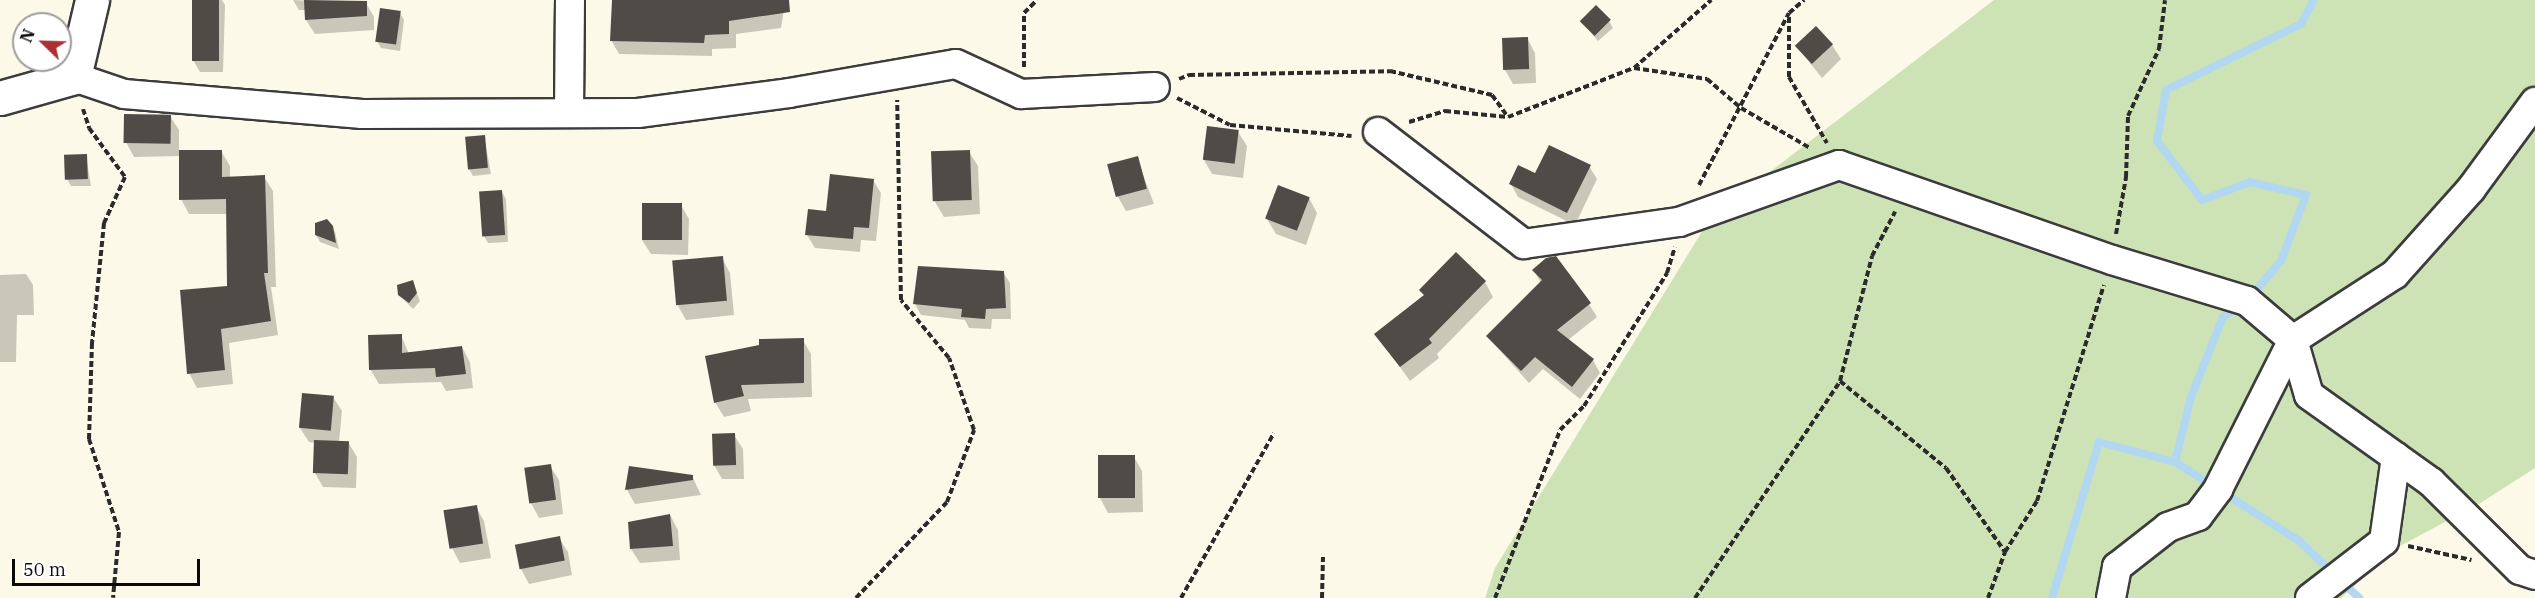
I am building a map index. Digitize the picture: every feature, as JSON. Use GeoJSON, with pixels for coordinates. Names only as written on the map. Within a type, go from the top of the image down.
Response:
{"type":"FeatureCollection","features":[{"type":"Feature","properties":{"kind":"street"},"geometry":{"type":"LineString","coordinates":[[74,77],[92,0]]}},
{"type":"Feature","properties":{"kind":"street"},"geometry":{"type":"LineString","coordinates":[[569,113],[570,0]]}},
{"type":"Feature","properties":{"kind":"street"},"geometry":{"type":"LineString","coordinates":[[0,98],[74,77],[124,94],[362,114],[638,113],[896,76],[956,64],[1021,94],[1155,87]]}},
{"type":"Feature","properties":{"kind":"street"},"geometry":{"type":"LineString","coordinates":[[2110,598],[2117,567],[2168,527],[2198,516],[2218,489],[2293,340],[2396,274],[2471,189],[2535,102]]}},
{"type":"Feature","properties":{"kind":"street"},"geometry":{"type":"LineString","coordinates":[[1378,132],[1524,244],[1679,222],[1839,165],[2112,260],[2247,301],[2293,340],[2309,395],[2431,482],[2520,570],[2535,575]]}},
{"type":"Feature","properties":{"kind":"street"},"geometry":{"type":"LineString","coordinates":[[2310,598],[2384,541],[2396,457]]}},
{"type":"Feature","properties":{"kind":"path"},"geometry":{"type":"LineString","coordinates":[[1021,94],[1024,13],[1037,0]]}},
{"type":"Feature","properties":{"kind":"path"},"geometry":{"type":"LineString","coordinates":[[1155,87],[1230,125],[1340,137],[1378,132],[1445,111],[1508,117],[1634,68],[1711,0]]}},
{"type":"Feature","properties":{"kind":"path"},"geometry":{"type":"LineString","coordinates":[[1494,598],[1560,430],[1584,406],[1673,263],[1679,222],[1742,108],[1789,13],[1804,0]]}},
{"type":"Feature","properties":{"kind":"path"},"geometry":{"type":"LineString","coordinates":[[1988,598],[2005,552],[2037,501],[2112,260],[2126,177],[2127,116],[2158,49],[2165,0]]}},
{"type":"Feature","properties":{"kind":"path"},"geometry":{"type":"LineString","coordinates":[[1789,13],[1789,77],[1839,165]]}},
{"type":"Feature","properties":{"kind":"path"},"geometry":{"type":"LineString","coordinates":[[1634,68],[1707,79],[1742,108],[1839,165]]}},
{"type":"Feature","properties":{"kind":"path"},"geometry":{"type":"LineString","coordinates":[[1155,87],[1190,75],[1390,71],[1492,95],[1508,117]]}},
{"type":"Feature","properties":{"kind":"path"},"geometry":{"type":"LineString","coordinates":[[856,598],[946,502],[974,430],[948,358],[901,300],[896,76]]}},
{"type":"Feature","properties":{"kind":"path"},"geometry":{"type":"LineString","coordinates":[[74,77],[89,128],[125,177],[104,223],[92,342],[89,439],[119,532],[113,598]]}},
{"type":"Feature","properties":{"kind":"path"},"geometry":{"type":"LineString","coordinates":[[1695,598],[1840,381],[1872,256],[1907,190]]}},
{"type":"Feature","properties":{"kind":"path"},"geometry":{"type":"LineString","coordinates":[[1840,381],[1946,468],[2005,552]]}},
{"type":"Feature","properties":{"kind":"path"},"geometry":{"type":"LineString","coordinates":[[1181,598],[1274,433]]}},
{"type":"Feature","properties":{"kind":"path"},"geometry":{"type":"LineString","coordinates":[[2384,541],[2475,560]]}},
{"type":"Feature","properties":{"kind":"path"},"geometry":{"type":"LineString","coordinates":[[1322,598],[1323,557]]}},
{"type":"Feature","properties":{"kind":"green space"},"geometry":{"type":"Polygon","coordinates":[[[1994,0],[2535,0],[2535,468],[2479,504],[2398,547],[2341,598],[1485,598],[1495,568],[1711,217],[1994,0]]]}},
{"type":"Feature","properties":{"kind":"building"},"geometry":{"type":"Polygon","coordinates":[[[192,0],[219,0],[219,61],[192,61],[192,0]]]}},
{"type":"Feature","properties":{"kind":"building"},"geometry":{"type":"Polygon","coordinates":[[[304,0],[367,1],[367,16],[305,20],[304,0]]]}},
{"type":"Feature","properties":{"kind":"building"},"geometry":{"type":"Polygon","coordinates":[[[612,0],[789,0],[790,12],[729,21],[729,34],[705,35],[704,43],[610,41],[612,0]]]}},
{"type":"Feature","properties":{"kind":"building"},"geometry":{"type":"Polygon","coordinates":[[[1596,5],[1611,20],[1595,36],[1580,21],[1596,5]]]}},
{"type":"Feature","properties":{"kind":"building"},"geometry":{"type":"Polygon","coordinates":[[[380,8],[401,11],[396,45],[375,42],[380,8]]]}},
{"type":"Feature","properties":{"kind":"building"},"geometry":{"type":"Polygon","coordinates":[[[1816,26],[1833,44],[1812,64],[1795,46],[1816,26]]]}},
{"type":"Feature","properties":{"kind":"building"},"geometry":{"type":"Polygon","coordinates":[[[1528,37],[1529,69],[1503,70],[1502,38],[1528,37]]]}},
{"type":"Feature","properties":{"kind":"building"},"geometry":{"type":"Polygon","coordinates":[[[124,114],[171,115],[170,144],[123,143],[124,114]]]}},
{"type":"Feature","properties":{"kind":"building"},"geometry":{"type":"Polygon","coordinates":[[[1207,126],[1239,130],[1235,164],[1203,160],[1207,126]]]}},
{"type":"Feature","properties":{"kind":"building"},"geometry":{"type":"Polygon","coordinates":[[[485,135],[488,168],[468,170],[465,137],[485,135]]]}},
{"type":"Feature","properties":{"kind":"building"},"geometry":{"type":"Polygon","coordinates":[[[1549,145],[1591,165],[1567,213],[1509,184],[1518,165],[1535,173],[1549,145]]]}},
{"type":"Feature","properties":{"kind":"building"},"geometry":{"type":"Polygon","coordinates":[[[179,150],[222,150],[222,177],[265,175],[268,273],[264,273],[271,321],[221,329],[225,370],[187,374],[180,290],[227,286],[226,199],[179,200],[179,150]]]}},
{"type":"Feature","properties":{"kind":"building"},"geometry":{"type":"Polygon","coordinates":[[[970,150],[972,200],[933,201],[931,151],[970,150]]]}},
{"type":"Feature","properties":{"kind":"building"},"geometry":{"type":"Polygon","coordinates":[[[87,154],[88,179],[65,180],[64,155],[87,154]]]}},
{"type":"Feature","properties":{"kind":"building"},"geometry":{"type":"Polygon","coordinates":[[[1138,156],[1147,189],[1116,197],[1107,164],[1138,156]]]}},
{"type":"Feature","properties":{"kind":"building"},"geometry":{"type":"Polygon","coordinates":[[[830,174],[874,179],[869,228],[854,227],[853,239],[805,235],[808,209],[826,211],[830,174]]]}},
{"type":"Feature","properties":{"kind":"building"},"geometry":{"type":"Polygon","coordinates":[[[1278,185],[1310,197],[1297,231],[1265,219],[1278,185]]]}},
{"type":"Feature","properties":{"kind":"building"},"geometry":{"type":"Polygon","coordinates":[[[502,190],[505,235],[482,236],[479,192],[502,190]]]}},
{"type":"Feature","properties":{"kind":"building"},"geometry":{"type":"Polygon","coordinates":[[[642,203],[682,203],[682,240],[642,240],[642,203]]]}},
{"type":"Feature","properties":{"kind":"building"},"geometry":{"type":"Polygon","coordinates":[[[327,219],[333,226],[336,243],[315,235],[315,223],[327,219]]]}},
{"type":"Feature","properties":{"kind":"building"},"geometry":{"type":"Polygon","coordinates":[[[1456,252],[1486,281],[1429,339],[1432,343],[1400,367],[1374,334],[1424,295],[1419,290],[1456,252]]]}},
{"type":"Feature","properties":{"kind":"building"},"geometry":{"type":"Polygon","coordinates":[[[723,256],[727,301],[676,305],[672,260],[723,256]]]}},
{"type":"Feature","properties":{"kind":"building"},"geometry":{"type":"Polygon","coordinates":[[[1556,256],[1591,303],[1557,330],[1594,359],[1572,387],[1535,357],[1521,371],[1486,336],[1542,280],[1532,270],[1546,258],[1556,256]]]}},
{"type":"Feature","properties":{"kind":"building"},"geometry":{"type":"Polygon","coordinates":[[[918,266],[1004,271],[1006,308],[986,309],[985,319],[961,317],[962,309],[913,304],[918,266]]]}},
{"type":"Feature","properties":{"kind":"building"},"geometry":{"type":"Polygon","coordinates":[[[413,280],[417,293],[409,303],[398,295],[397,285],[413,280]]]}},
{"type":"Feature","properties":{"kind":"building"},"geometry":{"type":"Polygon","coordinates":[[[402,334],[402,353],[462,346],[466,374],[436,377],[435,368],[369,370],[368,335],[402,334]]]}},
{"type":"Feature","properties":{"kind":"building"},"geometry":{"type":"Polygon","coordinates":[[[804,338],[804,383],[741,385],[744,396],[714,403],[705,356],[759,345],[759,339],[804,338]]]}},
{"type":"Feature","properties":{"kind":"building"},"geometry":{"type":"Polygon","coordinates":[[[302,393],[334,396],[331,431],[299,428],[302,393]]]}},
{"type":"Feature","properties":{"kind":"building"},"geometry":{"type":"Polygon","coordinates":[[[735,433],[736,465],[713,466],[712,434],[735,433]]]}},
{"type":"Feature","properties":{"kind":"building"},"geometry":{"type":"Polygon","coordinates":[[[314,440],[349,441],[348,474],[313,473],[314,440]]]}},
{"type":"Feature","properties":{"kind":"building"},"geometry":{"type":"Polygon","coordinates":[[[1098,455],[1135,455],[1135,498],[1098,498],[1098,455]]]}},
{"type":"Feature","properties":{"kind":"building"},"geometry":{"type":"Polygon","coordinates":[[[551,464],[556,500],[529,503],[524,468],[551,464]]]}},
{"type":"Feature","properties":{"kind":"building"},"geometry":{"type":"Polygon","coordinates":[[[629,466],[693,475],[693,480],[625,490],[629,466]]]}},
{"type":"Feature","properties":{"kind":"building"},"geometry":{"type":"Polygon","coordinates":[[[477,505],[483,544],[450,549],[443,510],[477,505]]]}},
{"type":"Feature","properties":{"kind":"building"},"geometry":{"type":"Polygon","coordinates":[[[670,514],[673,546],[630,549],[628,522],[670,514]]]}},
{"type":"Feature","properties":{"kind":"building"},"geometry":{"type":"Polygon","coordinates":[[[560,536],[565,561],[520,569],[515,545],[560,536]]]}},
{"type":"Feature","properties":{"kind":"waterway"},"geometry":{"type":"LineString","coordinates":[[2251,296],[2281,261],[2306,195],[2250,182],[2202,200],[2157,141],[2166,90],[2301,24],[2314,0]]}},
{"type":"Feature","properties":{"kind":"waterway"},"geometry":{"type":"LineString","coordinates":[[2052,598],[2099,442],[2175,462],[2191,397],[2223,317],[2240,306]]}},
{"type":"Feature","properties":{"kind":"waterway"},"geometry":{"type":"LineString","coordinates":[[2175,462],[2298,540],[2333,573]]}},
{"type":"Feature","properties":{"kind":"waterway"},"geometry":{"type":"LineString","coordinates":[[2341,581],[2359,598]]}}]}
